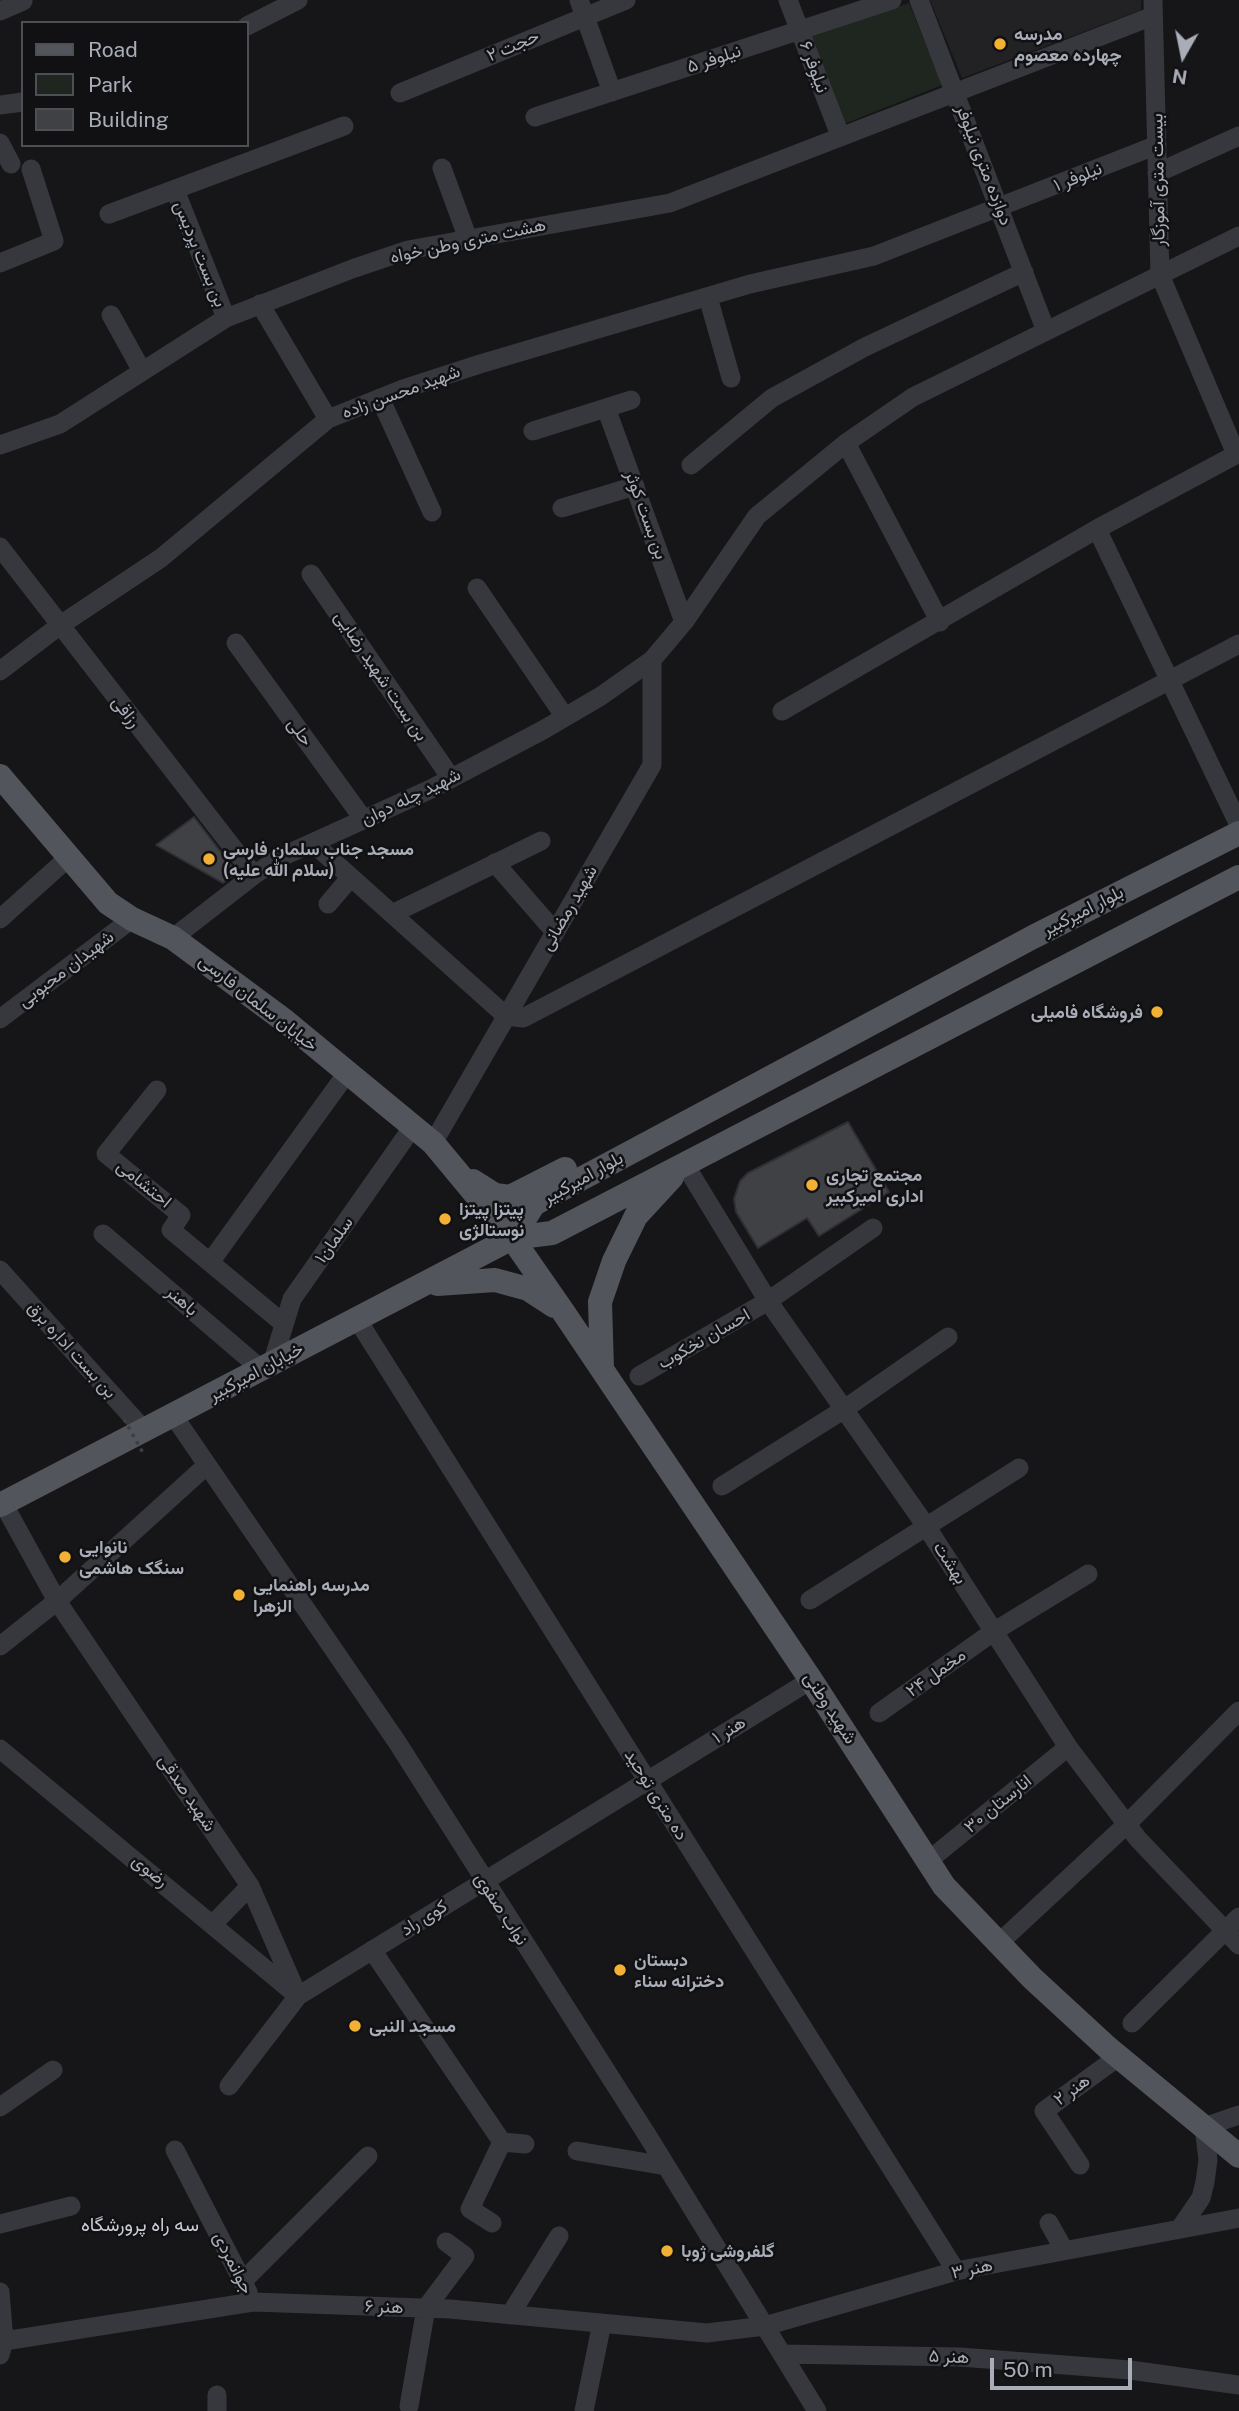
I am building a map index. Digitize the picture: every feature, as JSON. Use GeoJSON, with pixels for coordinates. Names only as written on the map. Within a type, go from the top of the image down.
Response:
{"type":"FeatureCollection","features":[{"type":"Feature","properties":{"kind":"main road","name":"خیابان سلمان فارسی"},"geometry":{"type":"LineString","coordinates":[[0,776],[108,903],[132,919],[173,938],[285,1021],[414,1125],[433,1143],[512,1238]]}},
{"type":"Feature","properties":{"kind":"main road","name":"بلوار امیرکبیر"},"geometry":{"type":"LineString","coordinates":[[512,1238],[534,1204],[1033,937],[1239,833]]}},
{"type":"Feature","properties":{"kind":"main road","name":"بلوار امیرکبیر"},"geometry":{"type":"LineString","coordinates":[[512,1238],[552,1233],[1052,972],[1235,884]]}},
{"type":"Feature","properties":{"kind":"main road"},"geometry":{"type":"LineString","coordinates":[[1033,937],[1052,972]]}},
{"type":"Feature","properties":{"kind":"main road"},"geometry":{"type":"LineString","coordinates":[[602,1368],[600,1302],[614,1261],[636,1216],[684,1163]]}},
{"type":"Feature","properties":{"kind":"main road"},"geometry":{"type":"LineString","coordinates":[[459,1173],[495,1195],[510,1198],[569,1167],[601,1167]]}},
{"type":"Feature","properties":{"kind":"main road","name":"خیابان امیرکبیر"},"geometry":{"type":"LineString","coordinates":[[2,1504],[512,1238]]}},
{"type":"Feature","properties":{"kind":"main road","name":"شهید وطنی"},"geometry":{"type":"LineString","coordinates":[[512,1238],[811,1679],[944,1886],[999,1943],[1118,2057],[1239,2156]]}},
{"type":"Feature","properties":{"kind":"main road"},"geometry":{"type":"LineString","coordinates":[[415,1289],[448,1282],[495,1280],[528,1289],[564,1312]]}},
{"type":"Feature","properties":{"kind":"main road"},"geometry":{"type":"LineString","coordinates":[[1204,2127],[1239,2135]]}},
{"type":"Feature","properties":{"kind":"street"},"geometry":{"type":"LineString","coordinates":[[248,25],[298,0]]}},
{"type":"Feature","properties":{"kind":"street","name":"حجت ۲"},"geometry":{"type":"LineString","coordinates":[[400,93],[582,8],[626,0]]}},
{"type":"Feature","properties":{"kind":"street","name":"نیلوفر ۶"},"geometry":{"type":"LineString","coordinates":[[788,0],[840,135]]}},
{"type":"Feature","properties":{"kind":"street","name":"نیلوفر ۵"},"geometry":{"type":"LineString","coordinates":[[535,117],[892,0]]}},
{"type":"Feature","properties":{"kind":"street","name":"دوازده متری نیلوفر"},"geometry":{"type":"LineString","coordinates":[[919,0],[956,90],[1046,331]]}},
{"type":"Feature","properties":{"kind":"street"},"geometry":{"type":"LineString","coordinates":[[0,11],[23,1]]}},
{"type":"Feature","properties":{"kind":"street"},"geometry":{"type":"LineString","coordinates":[[582,8],[612,92]]}},
{"type":"Feature","properties":{"kind":"street","name":"هشت متری وطن خواه"},"geometry":{"type":"LineString","coordinates":[[0,445],[60,424],[226,317],[260,304],[408,250],[670,203],[956,90],[1153,8]]}},
{"type":"Feature","properties":{"kind":"street","name":"بیست متری آموزگار"},"geometry":{"type":"LineString","coordinates":[[1153,8],[1160,275]]}},
{"type":"Feature","properties":{"kind":"street"},"geometry":{"type":"LineString","coordinates":[[0,105],[21,102]]}},
{"type":"Feature","properties":{"kind":"street","name":"بن بست پردیس"},"geometry":{"type":"LineString","coordinates":[[109,214],[344,126]]}},
{"type":"Feature","properties":{"kind":"street"},"geometry":{"type":"LineString","coordinates":[[1157,173],[1239,136]]}},
{"type":"Feature","properties":{"kind":"street"},"geometry":{"type":"LineString","coordinates":[[0,143],[11,164]]}},
{"type":"Feature","properties":{"kind":"street","name":"نیلوفر ۱"},"geometry":{"type":"LineString","coordinates":[[874,256],[1157,145]]}},
{"type":"Feature","properties":{"kind":"street"},"geometry":{"type":"LineString","coordinates":[[442,168],[468,239]]}},
{"type":"Feature","properties":{"kind":"street"},"geometry":{"type":"LineString","coordinates":[[0,262],[54,241],[31,169]]}},
{"type":"Feature","properties":{"kind":"street","name":"بن بست پردیس"},"geometry":{"type":"LineString","coordinates":[[175,190],[226,317]]}},
{"type":"Feature","properties":{"kind":"street","name":"شهید چله دوان"},"geometry":{"type":"LineString","coordinates":[[173,938],[254,875],[279,859],[451,778],[565,717],[652,660],[684,622],[757,516],[846,443],[913,397],[1239,236]]}},
{"type":"Feature","properties":{"kind":"street","name":"شهید محسن زاده"},"geometry":{"type":"LineString","coordinates":[[0,671],[58,626],[161,558],[328,419],[480,364],[708,297],[874,256]]}},
{"type":"Feature","properties":{"kind":"street"},"geometry":{"type":"LineString","coordinates":[[691,464],[772,398],[865,347],[1024,272]]}},
{"type":"Feature","properties":{"kind":"street"},"geometry":{"type":"LineString","coordinates":[[782,710],[940,622],[1097,529],[1238,453],[1160,275]]}},
{"type":"Feature","properties":{"kind":"street"},"geometry":{"type":"LineString","coordinates":[[708,297],[731,377]]}},
{"type":"Feature","properties":{"kind":"street"},"geometry":{"type":"LineString","coordinates":[[260,304],[328,419]]}},
{"type":"Feature","properties":{"kind":"street"},"geometry":{"type":"LineString","coordinates":[[111,315],[142,371]]}},
{"type":"Feature","properties":{"kind":"street"},"geometry":{"type":"LineString","coordinates":[[380,398],[432,512]]}},
{"type":"Feature","properties":{"kind":"street"},"geometry":{"type":"LineString","coordinates":[[533,431],[631,401]]}},
{"type":"Feature","properties":{"kind":"street","name":"بن بست کوثر"},"geometry":{"type":"LineString","coordinates":[[606,408],[684,622]]}},
{"type":"Feature","properties":{"kind":"street"},"geometry":{"type":"LineString","coordinates":[[846,443],[940,622]]}},
{"type":"Feature","properties":{"kind":"street"},"geometry":{"type":"LineString","coordinates":[[562,508],[635,485]]}},
{"type":"Feature","properties":{"kind":"street"},"geometry":{"type":"LineString","coordinates":[[1097,529],[1172,680],[1239,825]]}},
{"type":"Feature","properties":{"kind":"street","name":"رزاقی"},"geometry":{"type":"LineString","coordinates":[[0,547],[58,626],[254,875]]}},
{"type":"Feature","properties":{"kind":"street","name":"بن بست شهید رضایی"},"geometry":{"type":"LineString","coordinates":[[311,574],[451,778]]}},
{"type":"Feature","properties":{"kind":"street"},"geometry":{"type":"LineString","coordinates":[[477,588],[565,717]]}},
{"type":"Feature","properties":{"kind":"street","name":"حلی"},"geometry":{"type":"LineString","coordinates":[[236,643],[364,820]]}},
{"type":"Feature","properties":{"kind":"street"},"geometry":{"type":"LineString","coordinates":[[314,844],[506,1016],[531,1016],[1239,644]]}},
{"type":"Feature","properties":{"kind":"street","name":"شهید رمضانی"},"geometry":{"type":"LineString","coordinates":[[433,1143],[652,765],[652,660]]}},
{"type":"Feature","properties":{"kind":"street"},"geometry":{"type":"LineString","coordinates":[[392,914],[541,841]]}},
{"type":"Feature","properties":{"kind":"street"},"geometry":{"type":"LineString","coordinates":[[0,919],[69,857]]}},
{"type":"Feature","properties":{"kind":"street"},"geometry":{"type":"LineString","coordinates":[[495,863],[555,932]]}},
{"type":"Feature","properties":{"kind":"street"},"geometry":{"type":"LineString","coordinates":[[328,904],[351,877]]}},
{"type":"Feature","properties":{"kind":"street","name":"شهیدان محبوبی"},"geometry":{"type":"LineString","coordinates":[[0,1018],[132,919]]}},
{"type":"Feature","properties":{"kind":"street"},"geometry":{"type":"LineString","coordinates":[[211,1261],[347,1073]]}},
{"type":"Feature","properties":{"kind":"street","name":"احتشامی"},"geometry":{"type":"LineString","coordinates":[[156,1090],[106,1154],[181,1214],[171,1230],[284,1324]]}},
{"type":"Feature","properties":{"kind":"street","name":"سلمان۱"},"geometry":{"type":"LineString","coordinates":[[267,1366],[292,1299],[414,1125]]}},
{"type":"Feature","properties":{"kind":"street","name":"بهشت"},"geometry":{"type":"LineString","coordinates":[[684,1163],[768,1301],[926,1526],[1068,1747],[1126,1825],[1235,1931]]}},
{"type":"Feature","properties":{"kind":"street","name":"احسان نخکوب"},"geometry":{"type":"LineString","coordinates":[[639,1376],[768,1301],[873,1228]]}},
{"type":"Feature","properties":{"kind":"street","name":"باهنر"},"geometry":{"type":"LineString","coordinates":[[103,1234],[267,1366]]}},
{"type":"Feature","properties":{"kind":"street","name":"بن بست اداره برق"},"geometry":{"type":"LineString","coordinates":[[0,1270],[137,1434]]}},
{"type":"Feature","properties":{"kind":"street","name":"ده متری توحید"},"geometry":{"type":"LineString","coordinates":[[356,1319],[956,2271]]}},
{"type":"Feature","properties":{"kind":"street"},"geometry":{"type":"LineString","coordinates":[[722,1486],[843,1410],[948,1338]]}},
{"type":"Feature","properties":{"kind":"street","name":"نواب صفوی"},"geometry":{"type":"LineString","coordinates":[[173,1415],[397,1742],[666,2166],[817,2411]]}},
{"type":"Feature","properties":{"kind":"street"},"geometry":{"type":"LineString","coordinates":[[0,1646],[57,1601],[207,1465]]}},
{"type":"Feature","properties":{"kind":"street"},"geometry":{"type":"LineString","coordinates":[[810,1600],[1019,1468]]}},
{"type":"Feature","properties":{"kind":"street","name":"شهید صدقی"},"geometry":{"type":"LineString","coordinates":[[2,1504],[57,1601],[250,1886],[298,1996]]}},
{"type":"Feature","properties":{"kind":"street","name":"مخمل ۲۴"},"geometry":{"type":"LineString","coordinates":[[879,1713],[993,1632],[1088,1574]]}},
{"type":"Feature","properties":{"kind":"street","name":"هنر ۱"},"geometry":{"type":"LineString","coordinates":[[648,1781],[811,1679]]}},
{"type":"Feature","properties":{"kind":"street"},"geometry":{"type":"LineString","coordinates":[[999,1943],[1126,1825],[1239,1711]]}},
{"type":"Feature","properties":{"kind":"street","name":"انارستان ۳۰"},"geometry":{"type":"LineString","coordinates":[[928,1861],[1068,1747]]}},
{"type":"Feature","properties":{"kind":"street","name":"رضوی"},"geometry":{"type":"LineString","coordinates":[[0,1749],[214,1923],[298,1996]]}},
{"type":"Feature","properties":{"kind":"street","name":"کوی راد"},"geometry":{"type":"LineString","coordinates":[[229,2086],[298,1996],[648,1781]]}},
{"type":"Feature","properties":{"kind":"street"},"geometry":{"type":"LineString","coordinates":[[214,1923],[250,1886]]}},
{"type":"Feature","properties":{"kind":"street"},"geometry":{"type":"LineString","coordinates":[[1132,2023],[1235,1931]]}},
{"type":"Feature","properties":{"kind":"street"},"geometry":{"type":"LineString","coordinates":[[372,1950],[502,2142]]}},
{"type":"Feature","properties":{"kind":"street","name":"هنر ۲"},"geometry":{"type":"LineString","coordinates":[[1080,2165],[1044,2110],[1118,2057]]}},
{"type":"Feature","properties":{"kind":"street"},"geometry":{"type":"LineString","coordinates":[[0,2107],[53,2070]]}},
{"type":"Feature","properties":{"kind":"street"},"geometry":{"type":"LineString","coordinates":[[1181,2227],[1201,2198],[1205,2182],[1208,2160],[1204,2127],[1239,2115]]}},
{"type":"Feature","properties":{"kind":"street"},"geometry":{"type":"LineString","coordinates":[[502,2142],[525,2144]]}},
{"type":"Feature","properties":{"kind":"street"},"geometry":{"type":"LineString","coordinates":[[492,2223],[470,2209],[502,2142]]}},
{"type":"Feature","properties":{"kind":"street","name":"جوانمردی"},"geometry":{"type":"LineString","coordinates":[[175,2150],[253,2302]]}},
{"type":"Feature","properties":{"kind":"street"},"geometry":{"type":"LineString","coordinates":[[577,2151],[666,2166]]}},
{"type":"Feature","properties":{"kind":"street"},"geometry":{"type":"LineString","coordinates":[[243,2281],[368,2156]]}},
{"type":"Feature","properties":{"kind":"street"},"geometry":{"type":"LineString","coordinates":[[0,2224],[71,2206]]}},
{"type":"Feature","properties":{"kind":"street","name":"هنر ۳"},"geometry":{"type":"LineString","coordinates":[[765,2326],[956,2271],[1239,2218]]}},
{"type":"Feature","properties":{"kind":"street"},"geometry":{"type":"LineString","coordinates":[[1049,2223],[1064,2250]]}},
{"type":"Feature","properties":{"kind":"street"},"geometry":{"type":"LineString","coordinates":[[510,2315],[559,2236]]}},
{"type":"Feature","properties":{"kind":"street"},"geometry":{"type":"LineString","coordinates":[[409,2406],[426,2308],[465,2256],[446,2242]]}},
{"type":"Feature","properties":{"kind":"street"},"geometry":{"type":"LineString","coordinates":[[0,2292],[2,2348]]}},
{"type":"Feature","properties":{"kind":"street","name":"هنر ۶"},"geometry":{"type":"LineString","coordinates":[[2,2348],[253,2302],[426,2308],[707,2333],[765,2326]]}},
{"type":"Feature","properties":{"kind":"street"},"geometry":{"type":"LineString","coordinates":[[584,2411],[602,2323]]}},
{"type":"Feature","properties":{"kind":"street","name":"هنر ۵"},"geometry":{"type":"LineString","coordinates":[[783,2354],[973,2358],[1130,2370],[1239,2385]]}},
{"type":"Feature","properties":{"kind":"shaded area","name":"مدرسه چهارده معصوم"},"geometry":{"type":"Polygon","coordinates":[[[930,0],[1141,0],[1141,10],[962,78],[930,0]]]}},
{"type":"Feature","properties":{"kind":"green space"},"geometry":{"type":"Polygon","coordinates":[[[909,3],[942,85],[844,124],[812,36],[909,3]]]}},
{"type":"Feature","properties":{"kind":"building","name":"مسجد جناب سلمان فارسی (سلام الله علیه)"},"geometry":{"type":"Polygon","coordinates":[[[194,817],[237,873],[223,883],[156,845],[194,817]]]}},
{"type":"Feature","properties":{"kind":"building","name":"مجتمع تجاری اداری امیرکبیر"},"geometry":{"type":"Polygon","coordinates":[[[848,1122],[889,1192],[819,1236],[807,1218],[758,1248],[736,1212],[734,1199],[740,1181],[748,1173],[848,1122]]]}},
{"type":"Feature","properties":{"kind":"place","name":"مدرسه چهارده معصوم"},"geometry":{"type":"Point","coordinates":[1000,44]}},
{"type":"Feature","properties":{"kind":"place","name":"مسجد جناب سلمان فارسی (سلام الله علیه)"},"geometry":{"type":"Point","coordinates":[209,859]}},
{"type":"Feature","properties":{"kind":"place","name":"فروشگاه فامیلی"},"geometry":{"type":"Point","coordinates":[1157,1012]}},
{"type":"Feature","properties":{"kind":"place","name":"مجتمع تجاری اداری امیرکبیر"},"geometry":{"type":"Point","coordinates":[812,1185]}},
{"type":"Feature","properties":{"kind":"place","name":"پیتزا پیتزا نوستالژی"},"geometry":{"type":"Point","coordinates":[445,1219]}},
{"type":"Feature","properties":{"kind":"place","name":"نانوایی سنگک هاشمی"},"geometry":{"type":"Point","coordinates":[65,1557]}},
{"type":"Feature","properties":{"kind":"place","name":"مدرسه راهنمایی الزهرا"},"geometry":{"type":"Point","coordinates":[239,1595]}},
{"type":"Feature","properties":{"kind":"place","name":"دبستان دخترانه سناء"},"geometry":{"type":"Point","coordinates":[620,1970]}},
{"type":"Feature","properties":{"kind":"place","name":"مسجد النبی"},"geometry":{"type":"Point","coordinates":[355,2026]}},
{"type":"Feature","properties":{"kind":"place","name":"گلفروشی ژوبا"},"geometry":{"type":"Point","coordinates":[667,2251]}},
{"type":"Feature","properties":{"kind":"district","name":"سه راه پرورشگاه"},"geometry":{"type":"Point","coordinates":[140,2225]}}]}
